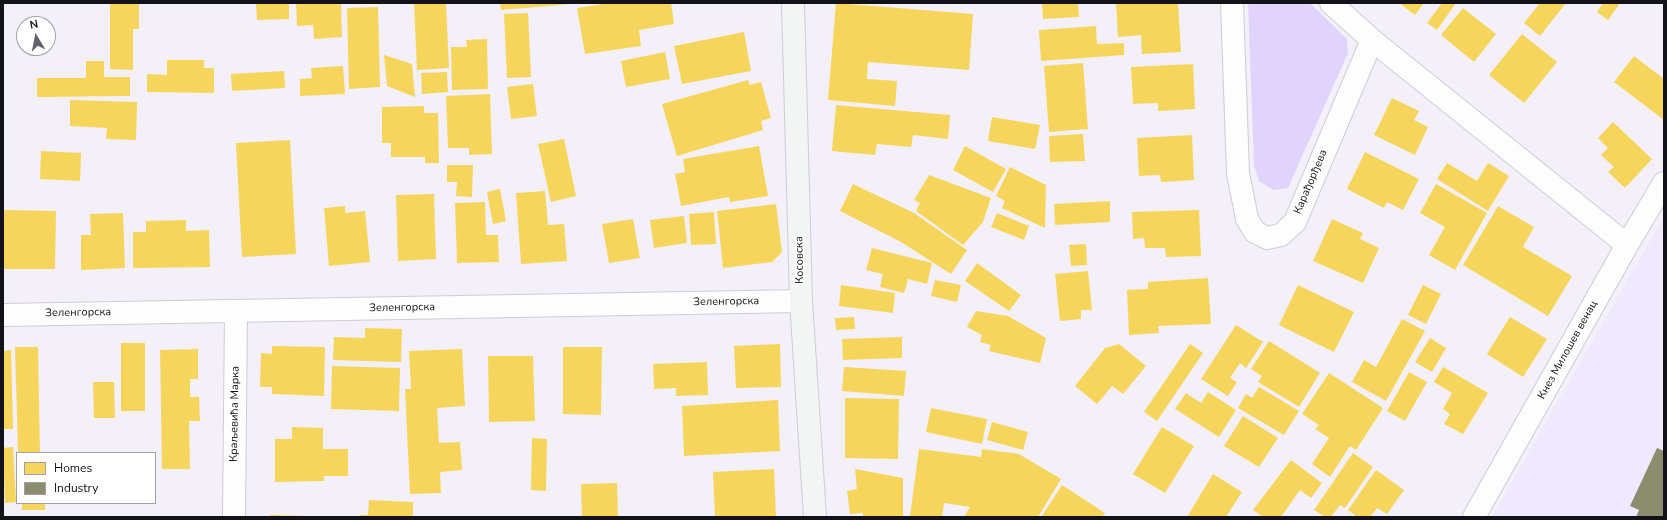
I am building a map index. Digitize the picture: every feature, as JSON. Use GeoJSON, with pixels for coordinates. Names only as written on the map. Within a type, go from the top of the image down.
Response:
{"type":"FeatureCollection","features":[{"type":"Feature","properties":{"kind":"main road","name":"Косовска"},"geometry":{"type":"LineString","coordinates":[[793,3],[801,300],[815,517]]}},
{"type":"Feature","properties":{"kind":"street","name":"Карађорђева"},"geometry":{"type":"LineString","coordinates":[[1232,3],[1238,173],[1247,219],[1255,232],[1267,238],[1281,236],[1295,222],[1372,40]]}},
{"type":"Feature","properties":{"kind":"street"},"geometry":{"type":"LineString","coordinates":[[1331,3],[1372,40],[1627,245]]}},
{"type":"Feature","properties":{"kind":"street","name":"Кнез Милошев венац"},"geometry":{"type":"LineString","coordinates":[[1474,517],[1627,245],[1664,183]]}},
{"type":"Feature","properties":{"kind":"street","name":"Зеленгорска"},"geometry":{"type":"LineString","coordinates":[[3,315],[801,300]]}},
{"type":"Feature","properties":{"kind":"street","name":"Краљевића Марка"},"geometry":{"type":"LineString","coordinates":[[234,517],[236,311]]}},
{"type":"Feature","properties":{"kind":"shaded area"},"geometry":{"type":"Polygon","coordinates":[[[1248,3],[1310,3],[1347,39],[1348,53],[1288,188],[1273,190],[1259,181],[1254,166],[1248,3]]]}},
{"type":"Feature","properties":{"kind":"shaded area"},"geometry":{"type":"Polygon","coordinates":[[[1664,217],[1664,517],[1492,517],[1530,450],[1664,217]]]}},
{"type":"Feature","properties":{"kind":"building: Homes"},"geometry":{"type":"Polygon","coordinates":[[[110,3],[139,3],[139,29],[133,29],[133,70],[110,69],[110,3]]]}},
{"type":"Feature","properties":{"kind":"building: Homes"},"geometry":{"type":"Polygon","coordinates":[[[256,3],[289,3],[289,19],[257,20],[256,3]]]}},
{"type":"Feature","properties":{"kind":"building: Homes"},"geometry":{"type":"Polygon","coordinates":[[[296,3],[341,3],[342,37],[314,39],[313,25],[297,26],[296,3]]]}},
{"type":"Feature","properties":{"kind":"building: Homes"},"geometry":{"type":"Polygon","coordinates":[[[414,3],[446,3],[449,68],[417,70],[414,3]]]}},
{"type":"Feature","properties":{"kind":"building: Homes"},"geometry":{"type":"Polygon","coordinates":[[[500,3],[571,3],[571,4],[501,10],[500,3]]]}},
{"type":"Feature","properties":{"kind":"building: Homes"},"geometry":{"type":"Polygon","coordinates":[[[609,3],[671,3],[674,24],[639,30],[641,46],[585,54],[577,8],[609,3]]]}},
{"type":"Feature","properties":{"kind":"building: Homes"},"geometry":{"type":"Polygon","coordinates":[[[836,3],[973,14],[969,70],[868,62],[867,79],[897,81],[895,106],[828,100],[836,3]]]}},
{"type":"Feature","properties":{"kind":"building: Homes"},"geometry":{"type":"Polygon","coordinates":[[[1042,3],[1078,3],[1079,17],[1043,19],[1042,3]]]}},
{"type":"Feature","properties":{"kind":"building: Homes"},"geometry":{"type":"Polygon","coordinates":[[[1116,3],[1178,3],[1181,52],[1142,54],[1141,35],[1118,37],[1116,3]]]}},
{"type":"Feature","properties":{"kind":"building: Homes"},"geometry":{"type":"Polygon","coordinates":[[[1399,3],[1424,3],[1415,15],[1399,3]]]}},
{"type":"Feature","properties":{"kind":"building: Homes"},"geometry":{"type":"Polygon","coordinates":[[[1442,3],[1456,3],[1437,30],[1427,23],[1442,3]]]}},
{"type":"Feature","properties":{"kind":"building: Homes"},"geometry":{"type":"Polygon","coordinates":[[[1540,3],[1566,3],[1540,36],[1524,23],[1540,3]]]}},
{"type":"Feature","properties":{"kind":"building: Homes"},"geometry":{"type":"Polygon","coordinates":[[[1603,3],[1620,3],[1608,20],[1597,12],[1603,3]]]}},
{"type":"Feature","properties":{"kind":"building: Homes"},"geometry":{"type":"Polygon","coordinates":[[[378,7],[380,87],[349,89],[347,8],[378,7]]]}},
{"type":"Feature","properties":{"kind":"building: Homes"},"geometry":{"type":"Polygon","coordinates":[[[1463,8],[1496,34],[1474,62],[1441,35],[1463,8]]]}},
{"type":"Feature","properties":{"kind":"building: Homes"},"geometry":{"type":"Polygon","coordinates":[[[528,13],[531,77],[507,78],[504,14],[528,13]]]}},
{"type":"Feature","properties":{"kind":"building: Homes"},"geometry":{"type":"Polygon","coordinates":[[[1096,26],[1097,44],[1124,43],[1124,55],[1041,61],[1039,30],[1096,26]]]}},
{"type":"Feature","properties":{"kind":"building: Homes"},"geometry":{"type":"Polygon","coordinates":[[[744,32],[751,71],[682,84],[674,46],[744,32]]]}},
{"type":"Feature","properties":{"kind":"building: Homes"},"geometry":{"type":"Polygon","coordinates":[[[1522,34],[1557,62],[1524,103],[1489,75],[1522,34]]]}},
{"type":"Feature","properties":{"kind":"building: Homes"},"geometry":{"type":"Polygon","coordinates":[[[487,39],[488,89],[452,90],[451,47],[467,47],[466,40],[487,39]]]}},
{"type":"Feature","properties":{"kind":"building: Homes"},"geometry":{"type":"Polygon","coordinates":[[[665,52],[670,79],[626,87],[621,61],[665,52]]]}},
{"type":"Feature","properties":{"kind":"building: Homes"},"geometry":{"type":"Polygon","coordinates":[[[384,55],[412,64],[415,97],[387,86],[384,55]]]}},
{"type":"Feature","properties":{"kind":"building: Homes"},"geometry":{"type":"Polygon","coordinates":[[[1634,56],[1664,79],[1664,120],[1614,82],[1634,56]]]}},
{"type":"Feature","properties":{"kind":"building: Homes"},"geometry":{"type":"Polygon","coordinates":[[[167,60],[204,60],[204,68],[214,68],[214,93],[147,92],[147,74],[167,75],[167,60]]]}},
{"type":"Feature","properties":{"kind":"building: Homes"},"geometry":{"type":"Polygon","coordinates":[[[86,61],[104,61],[104,77],[130,77],[130,96],[37,97],[37,78],[86,78],[86,61]]]}},
{"type":"Feature","properties":{"kind":"building: Homes"},"geometry":{"type":"Polygon","coordinates":[[[1083,63],[1088,129],[1049,132],[1044,66],[1083,63]]]}},
{"type":"Feature","properties":{"kind":"building: Homes"},"geometry":{"type":"Polygon","coordinates":[[[1193,64],[1195,109],[1158,111],[1158,103],[1133,104],[1131,67],[1193,64]]]}},
{"type":"Feature","properties":{"kind":"building: Homes"},"geometry":{"type":"Polygon","coordinates":[[[343,66],[345,94],[300,96],[300,79],[312,78],[311,68],[343,66]]]}},
{"type":"Feature","properties":{"kind":"building: Homes"},"geometry":{"type":"Polygon","coordinates":[[[284,71],[285,88],[232,91],[231,74],[284,71]]]}},
{"type":"Feature","properties":{"kind":"building: Homes"},"geometry":{"type":"Polygon","coordinates":[[[447,72],[448,92],[422,94],[421,73],[447,72]]]}},
{"type":"Feature","properties":{"kind":"building: Homes"},"geometry":{"type":"Polygon","coordinates":[[[748,80],[750,85],[761,82],[771,118],[761,121],[763,130],[677,156],[662,104],[748,80]]]}},
{"type":"Feature","properties":{"kind":"building: Homes"},"geometry":{"type":"Polygon","coordinates":[[[533,84],[537,116],[511,119],[507,87],[533,84]]]}},
{"type":"Feature","properties":{"kind":"building: Homes"},"geometry":{"type":"Polygon","coordinates":[[[490,94],[492,154],[469,155],[469,148],[448,148],[446,96],[490,94]]]}},
{"type":"Feature","properties":{"kind":"building: Homes"},"geometry":{"type":"Polygon","coordinates":[[[1392,98],[1419,111],[1414,120],[1428,127],[1415,155],[1374,135],[1392,98]]]}},
{"type":"Feature","properties":{"kind":"building: Homes"},"geometry":{"type":"Polygon","coordinates":[[[70,100],[137,102],[136,140],[106,139],[107,128],[70,126],[70,100]]]}},
{"type":"Feature","properties":{"kind":"building: Homes"},"geometry":{"type":"Polygon","coordinates":[[[836,105],[950,115],[948,139],[913,135],[911,147],[877,144],[875,155],[832,151],[836,105]]]}},
{"type":"Feature","properties":{"kind":"building: Homes"},"geometry":{"type":"Polygon","coordinates":[[[424,106],[424,113],[438,113],[439,163],[425,163],[425,157],[391,157],[391,143],[382,143],[382,107],[424,106]]]}},
{"type":"Feature","properties":{"kind":"building: Homes"},"geometry":{"type":"Polygon","coordinates":[[[992,117],[1040,125],[1035,149],[988,141],[992,117]]]}},
{"type":"Feature","properties":{"kind":"building: Homes"},"geometry":{"type":"Polygon","coordinates":[[[1613,122],[1652,159],[1625,188],[1608,172],[1614,167],[1601,155],[1608,148],[1598,138],[1613,122]]]}},
{"type":"Feature","properties":{"kind":"building: Homes"},"geometry":{"type":"Polygon","coordinates":[[[1083,134],[1085,161],[1050,162],[1049,136],[1083,134]]]}},
{"type":"Feature","properties":{"kind":"building: Homes"},"geometry":{"type":"Polygon","coordinates":[[[1192,135],[1194,180],[1161,182],[1160,175],[1139,176],[1137,138],[1192,135]]]}},
{"type":"Feature","properties":{"kind":"building: Homes"},"geometry":{"type":"Polygon","coordinates":[[[564,139],[576,196],[551,202],[538,144],[564,139]]]}},
{"type":"Feature","properties":{"kind":"building: Homes"},"geometry":{"type":"Polygon","coordinates":[[[290,140],[296,254],[242,257],[236,143],[290,140]]]}},
{"type":"Feature","properties":{"kind":"building: Homes"},"geometry":{"type":"Polygon","coordinates":[[[759,146],[768,196],[730,202],[729,197],[681,206],[675,174],[685,172],[683,159],[759,146]]]}},
{"type":"Feature","properties":{"kind":"building: Homes"},"geometry":{"type":"Polygon","coordinates":[[[965,146],[1006,169],[993,192],[953,170],[965,146]]]}},
{"type":"Feature","properties":{"kind":"building: Homes"},"geometry":{"type":"Polygon","coordinates":[[[41,151],[81,153],[80,181],[40,179],[41,151]]]}},
{"type":"Feature","properties":{"kind":"building: Homes"},"geometry":{"type":"Polygon","coordinates":[[[1365,152],[1419,179],[1403,210],[1387,202],[1384,208],[1347,189],[1365,152]]]}},
{"type":"Feature","properties":{"kind":"building: Homes"},"geometry":{"type":"Polygon","coordinates":[[[1447,163],[1477,181],[1488,163],[1509,176],[1488,211],[1437,179],[1447,163]]]}},
{"type":"Feature","properties":{"kind":"building: Homes"},"geometry":{"type":"Polygon","coordinates":[[[447,165],[473,165],[472,197],[456,196],[457,182],[447,182],[447,165]]]}},
{"type":"Feature","properties":{"kind":"building: Homes"},"geometry":{"type":"Polygon","coordinates":[[[1010,167],[1046,185],[1045,228],[1002,208],[1005,201],[996,196],[1010,167]]]}},
{"type":"Feature","properties":{"kind":"building: Homes"},"geometry":{"type":"Polygon","coordinates":[[[929,175],[991,198],[983,222],[963,245],[916,211],[920,203],[914,200],[929,175]]]}},
{"type":"Feature","properties":{"kind":"building: Homes"},"geometry":{"type":"Polygon","coordinates":[[[853,184],[914,213],[967,250],[951,274],[901,242],[840,211],[853,184]]]}},
{"type":"Feature","properties":{"kind":"building: Homes"},"geometry":{"type":"Polygon","coordinates":[[[1436,184],[1487,213],[1455,270],[1429,255],[1445,227],[1420,213],[1436,184]]]}},
{"type":"Feature","properties":{"kind":"building: Homes"},"geometry":{"type":"Polygon","coordinates":[[[500,189],[506,221],[493,224],[487,192],[500,189]]]}},
{"type":"Feature","properties":{"kind":"building: Homes"},"geometry":{"type":"Polygon","coordinates":[[[545,191],[548,225],[564,224],[567,261],[521,264],[516,193],[545,191]]]}},
{"type":"Feature","properties":{"kind":"building: Homes"},"geometry":{"type":"Polygon","coordinates":[[[434,194],[436,259],[398,261],[396,195],[434,194]]]}},
{"type":"Feature","properties":{"kind":"building: Homes"},"geometry":{"type":"Polygon","coordinates":[[[1110,201],[1110,222],[1055,225],[1054,204],[1110,201]]]}},
{"type":"Feature","properties":{"kind":"building: Homes"},"geometry":{"type":"Polygon","coordinates":[[[485,202],[486,235],[498,235],[499,262],[457,263],[455,203],[485,202]]]}},
{"type":"Feature","properties":{"kind":"building: Homes"},"geometry":{"type":"Polygon","coordinates":[[[776,204],[782,252],[772,262],[723,268],[717,211],[776,204]]]}},
{"type":"Feature","properties":{"kind":"building: Homes"},"geometry":{"type":"Polygon","coordinates":[[[345,206],[345,213],[365,211],[370,262],[329,266],[324,208],[345,206]]]}},
{"type":"Feature","properties":{"kind":"building: Homes"},"geometry":{"type":"Polygon","coordinates":[[[1498,206],[1534,227],[1523,247],[1572,276],[1548,316],[1463,265],[1498,206]]]}},
{"type":"Feature","properties":{"kind":"building: Homes"},"geometry":{"type":"Polygon","coordinates":[[[4,210],[56,211],[55,269],[3,269],[4,210]]]}},
{"type":"Feature","properties":{"kind":"building: Homes"},"geometry":{"type":"Polygon","coordinates":[[[1199,210],[1201,256],[1166,257],[1165,248],[1145,248],[1144,238],[1133,239],[1132,212],[1199,210]]]}},
{"type":"Feature","properties":{"kind":"building: Homes"},"geometry":{"type":"Polygon","coordinates":[[[714,212],[716,244],[691,245],[689,214],[714,212]]]}},
{"type":"Feature","properties":{"kind":"building: Homes"},"geometry":{"type":"Polygon","coordinates":[[[123,213],[125,268],[81,270],[81,235],[91,235],[90,214],[123,213]]]}},
{"type":"Feature","properties":{"kind":"building: Homes"},"geometry":{"type":"Polygon","coordinates":[[[997,213],[1029,226],[1024,240],[991,227],[997,213]]]}},
{"type":"Feature","properties":{"kind":"building: Homes"},"geometry":{"type":"Polygon","coordinates":[[[684,216],[687,243],[654,248],[650,220],[684,216]]]}},
{"type":"Feature","properties":{"kind":"building: Homes"},"geometry":{"type":"Polygon","coordinates":[[[633,219],[640,258],[609,263],[602,224],[633,219]]]}},
{"type":"Feature","properties":{"kind":"building: Homes"},"geometry":{"type":"Polygon","coordinates":[[[1332,219],[1363,233],[1360,239],[1379,248],[1363,283],[1313,261],[1332,219]]]}},
{"type":"Feature","properties":{"kind":"building: Homes"},"geometry":{"type":"Polygon","coordinates":[[[186,220],[186,231],[209,230],[210,267],[133,268],[133,232],[146,232],[146,221],[186,220]]]}},
{"type":"Feature","properties":{"kind":"building: Homes"},"geometry":{"type":"Polygon","coordinates":[[[1086,244],[1087,265],[1071,266],[1069,245],[1086,244]]]}},
{"type":"Feature","properties":{"kind":"building: Homes"},"geometry":{"type":"Polygon","coordinates":[[[872,248],[932,263],[927,284],[908,279],[904,293],[880,287],[883,274],[866,270],[872,248]]]}},
{"type":"Feature","properties":{"kind":"building: Homes"},"geometry":{"type":"Polygon","coordinates":[[[977,263],[1021,295],[1009,311],[965,281],[977,263]]]}},
{"type":"Feature","properties":{"kind":"building: Homes"},"geometry":{"type":"Polygon","coordinates":[[[1088,271],[1092,310],[1081,310],[1081,319],[1060,321],[1055,274],[1088,271]]]}},
{"type":"Feature","properties":{"kind":"building: Homes"},"geometry":{"type":"Polygon","coordinates":[[[1208,278],[1211,324],[1158,326],[1159,333],[1129,335],[1127,290],[1148,289],[1148,282],[1208,278]]]}},
{"type":"Feature","properties":{"kind":"building: Homes"},"geometry":{"type":"Polygon","coordinates":[[[935,280],[961,285],[957,302],[931,296],[935,280]]]}},
{"type":"Feature","properties":{"kind":"building: Homes"},"geometry":{"type":"Polygon","coordinates":[[[841,285],[895,293],[893,313],[839,306],[841,285]]]}},
{"type":"Feature","properties":{"kind":"building: Homes"},"geometry":{"type":"Polygon","coordinates":[[[1298,285],[1354,312],[1334,352],[1279,325],[1298,285]]]}},
{"type":"Feature","properties":{"kind":"building: Homes"},"geometry":{"type":"Polygon","coordinates":[[[1423,285],[1441,294],[1426,324],[1408,315],[1423,285]]]}},
{"type":"Feature","properties":{"kind":"building: Homes"},"geometry":{"type":"Polygon","coordinates":[[[976,311],[1008,316],[1046,338],[1040,363],[989,351],[991,345],[980,342],[982,335],[967,327],[976,311]]]}},
{"type":"Feature","properties":{"kind":"building: Homes"},"geometry":{"type":"Polygon","coordinates":[[[854,317],[855,329],[836,330],[835,318],[854,317]]]}},
{"type":"Feature","properties":{"kind":"building: Homes"},"geometry":{"type":"Polygon","coordinates":[[[1510,317],[1547,339],[1523,377],[1487,354],[1510,317]]]}},
{"type":"Feature","properties":{"kind":"building: Homes"},"geometry":{"type":"Polygon","coordinates":[[[1402,319],[1425,331],[1386,401],[1352,382],[1364,360],[1376,367],[1402,319]]]}},
{"type":"Feature","properties":{"kind":"building: Homes"},"geometry":{"type":"Polygon","coordinates":[[[1236,325],[1263,342],[1246,368],[1240,363],[1230,378],[1237,382],[1228,396],[1201,379],[1236,325]]]}},
{"type":"Feature","properties":{"kind":"building: Homes"},"geometry":{"type":"Polygon","coordinates":[[[365,328],[402,329],[401,362],[333,360],[334,337],[365,338],[365,328]]]}},
{"type":"Feature","properties":{"kind":"building: Homes"},"geometry":{"type":"Polygon","coordinates":[[[902,337],[902,358],[843,360],[842,339],[902,337]]]}},
{"type":"Feature","properties":{"kind":"building: Homes"},"geometry":{"type":"Polygon","coordinates":[[[1430,338],[1446,348],[1432,372],[1415,362],[1430,338]]]}},
{"type":"Feature","properties":{"kind":"building: Homes"},"geometry":{"type":"Polygon","coordinates":[[[1269,341],[1320,373],[1299,407],[1258,382],[1262,376],[1251,369],[1269,341]]]}},
{"type":"Feature","properties":{"kind":"building: Homes"},"geometry":{"type":"Polygon","coordinates":[[[121,343],[145,343],[145,411],[121,411],[121,343]]]}},
{"type":"Feature","properties":{"kind":"building: Homes"},"geometry":{"type":"Polygon","coordinates":[[[780,344],[781,387],[736,388],[734,346],[780,344]]]}},
{"type":"Feature","properties":{"kind":"building: Homes"},"geometry":{"type":"Polygon","coordinates":[[[1119,344],[1146,366],[1123,394],[1112,386],[1097,404],[1075,386],[1105,348],[1119,344]]]}},
{"type":"Feature","properties":{"kind":"building: Homes"},"geometry":{"type":"Polygon","coordinates":[[[1190,344],[1203,353],[1157,421],[1144,412],[1190,344]]]}},
{"type":"Feature","properties":{"kind":"building: Homes"},"geometry":{"type":"Polygon","coordinates":[[[272,346],[325,347],[324,396],[272,394],[272,387],[260,387],[261,353],[272,354],[272,346]]]}},
{"type":"Feature","properties":{"kind":"building: Homes"},"geometry":{"type":"Polygon","coordinates":[[[15,347],[38,347],[40,452],[18,452],[15,347]]]}},
{"type":"Feature","properties":{"kind":"building: Homes"},"geometry":{"type":"Polygon","coordinates":[[[563,347],[602,347],[601,415],[563,414],[563,347]]]}},
{"type":"Feature","properties":{"kind":"building: Homes"},"geometry":{"type":"Polygon","coordinates":[[[198,349],[198,379],[190,379],[190,397],[199,397],[200,421],[189,421],[190,469],[162,469],[160,350],[198,349]]]}},
{"type":"Feature","properties":{"kind":"building: Homes"},"geometry":{"type":"Polygon","coordinates":[[[462,349],[465,406],[437,408],[439,443],[460,442],[462,470],[440,472],[441,493],[410,494],[405,389],[411,389],[409,351],[462,349]]]}},
{"type":"Feature","properties":{"kind":"building: Homes"},"geometry":{"type":"Polygon","coordinates":[[[11,350],[13,429],[3,429],[3,351],[11,350]]]}},
{"type":"Feature","properties":{"kind":"building: Homes"},"geometry":{"type":"Polygon","coordinates":[[[488,356],[533,356],[535,421],[489,422],[488,356]]]}},
{"type":"Feature","properties":{"kind":"building: Homes"},"geometry":{"type":"Polygon","coordinates":[[[707,362],[708,395],[676,396],[676,388],[654,389],[653,364],[707,362]]]}},
{"type":"Feature","properties":{"kind":"building: Homes"},"geometry":{"type":"Polygon","coordinates":[[[332,366],[400,368],[399,411],[331,409],[332,366]]]}},
{"type":"Feature","properties":{"kind":"building: Homes"},"geometry":{"type":"Polygon","coordinates":[[[844,367],[906,371],[904,396],[842,391],[844,367]]]}},
{"type":"Feature","properties":{"kind":"building: Homes"},"geometry":{"type":"Polygon","coordinates":[[[1443,367],[1488,393],[1463,434],[1444,424],[1450,414],[1443,409],[1452,393],[1434,382],[1443,367]]]}},
{"type":"Feature","properties":{"kind":"building: Homes"},"geometry":{"type":"Polygon","coordinates":[[[1409,372],[1427,382],[1405,421],[1387,411],[1409,372]]]}},
{"type":"Feature","properties":{"kind":"building: Homes"},"geometry":{"type":"Polygon","coordinates":[[[1329,373],[1383,408],[1356,450],[1350,446],[1330,477],[1312,464],[1329,438],[1315,429],[1319,425],[1302,414],[1329,373]]]}},
{"type":"Feature","properties":{"kind":"building: Homes"},"geometry":{"type":"Polygon","coordinates":[[[93,382],[114,382],[115,418],[94,418],[93,382]]]}},
{"type":"Feature","properties":{"kind":"building: Homes"},"geometry":{"type":"Polygon","coordinates":[[[1259,387],[1299,411],[1284,435],[1238,408],[1246,394],[1252,398],[1259,387]]]}},
{"type":"Feature","properties":{"kind":"building: Homes"},"geometry":{"type":"Polygon","coordinates":[[[1208,392],[1236,410],[1219,437],[1175,409],[1186,393],[1201,403],[1208,392]]]}},
{"type":"Feature","properties":{"kind":"building: Homes"},"geometry":{"type":"Polygon","coordinates":[[[845,398],[899,399],[898,459],[845,458],[845,398]]]}},
{"type":"Feature","properties":{"kind":"building: Homes"},"geometry":{"type":"Polygon","coordinates":[[[778,400],[780,451],[684,456],[682,406],[778,400]]]}},
{"type":"Feature","properties":{"kind":"building: Homes"},"geometry":{"type":"Polygon","coordinates":[[[931,408],[987,419],[982,444],[926,432],[931,408]]]}},
{"type":"Feature","properties":{"kind":"building: Homes"},"geometry":{"type":"Polygon","coordinates":[[[1243,416],[1278,438],[1259,467],[1224,446],[1243,416]]]}},
{"type":"Feature","properties":{"kind":"building: Homes"},"geometry":{"type":"Polygon","coordinates":[[[992,422],[1028,432],[1023,450],[987,440],[992,422]]]}},
{"type":"Feature","properties":{"kind":"building: Homes"},"geometry":{"type":"Polygon","coordinates":[[[292,427],[323,428],[323,449],[348,449],[348,476],[324,476],[324,481],[275,482],[275,439],[292,439],[292,427]]]}},
{"type":"Feature","properties":{"kind":"building: Homes"},"geometry":{"type":"Polygon","coordinates":[[[1162,427],[1194,446],[1165,493],[1133,474],[1162,427]]]}},
{"type":"Feature","properties":{"kind":"building: Homes"},"geometry":{"type":"Polygon","coordinates":[[[532,438],[547,439],[546,491],[531,490],[532,438]]]}},
{"type":"Feature","properties":{"kind":"building: Homes"},"geometry":{"type":"Polygon","coordinates":[[[13,447],[16,502],[5,503],[3,448],[13,447]]]}},
{"type":"Feature","properties":{"kind":"building: Homes"},"geometry":{"type":"Polygon","coordinates":[[[919,449],[981,457],[982,449],[1019,454],[1061,479],[1038,517],[964,517],[970,507],[944,503],[942,517],[910,516],[919,449]]]}},
{"type":"Feature","properties":{"kind":"building: Homes"},"geometry":{"type":"Polygon","coordinates":[[[1353,453],[1373,467],[1345,508],[1340,505],[1331,517],[1325,517],[1314,510],[1353,453]]]}},
{"type":"Feature","properties":{"kind":"building: Homes"},"geometry":{"type":"Polygon","coordinates":[[[1291,460],[1322,483],[1311,498],[1300,490],[1281,517],[1263,517],[1253,510],[1291,460]]]}},
{"type":"Feature","properties":{"kind":"building: Homes"},"geometry":{"type":"Polygon","coordinates":[[[774,469],[776,517],[715,517],[713,472],[774,469]]]}},
{"type":"Feature","properties":{"kind":"building: Homes"},"geometry":{"type":"Polygon","coordinates":[[[855,469],[903,478],[903,517],[863,517],[863,513],[850,514],[847,491],[857,489],[855,469]]]}},
{"type":"Feature","properties":{"kind":"building: Homes"},"geometry":{"type":"Polygon","coordinates":[[[1376,470],[1404,490],[1387,514],[1377,508],[1370,517],[1357,517],[1348,510],[1376,470]]]}},
{"type":"Feature","properties":{"kind":"building: Homes"},"geometry":{"type":"Polygon","coordinates":[[[1213,474],[1242,492],[1226,517],[1187,517],[1213,474]]]}},
{"type":"Feature","properties":{"kind":"building: Homes"},"geometry":{"type":"Polygon","coordinates":[[[617,483],[618,517],[582,517],[581,484],[617,483]]]}},
{"type":"Feature","properties":{"kind":"building: Homes"},"geometry":{"type":"Polygon","coordinates":[[[1062,485],[1105,513],[1102,517],[1041,517],[1062,485]]]}},
{"type":"Feature","properties":{"kind":"building: Homes"},"geometry":{"type":"Polygon","coordinates":[[[369,500],[413,502],[413,517],[360,517],[360,515],[368,515],[369,500]]]}},
{"type":"Feature","properties":{"kind":"building: Homes"},"geometry":{"type":"Polygon","coordinates":[[[22,504],[45,504],[45,510],[22,510],[22,504]]]}},
{"type":"Feature","properties":{"kind":"building: Homes"},"geometry":{"type":"Polygon","coordinates":[[[270,515],[309,516],[309,517],[270,517],[270,515]]]}},
{"type":"Feature","properties":{"kind":"building: Industry"},"geometry":{"type":"Polygon","coordinates":[[[1657,448],[1664,451],[1664,517],[1636,517],[1639,510],[1630,506],[1657,448]]]}}]}
